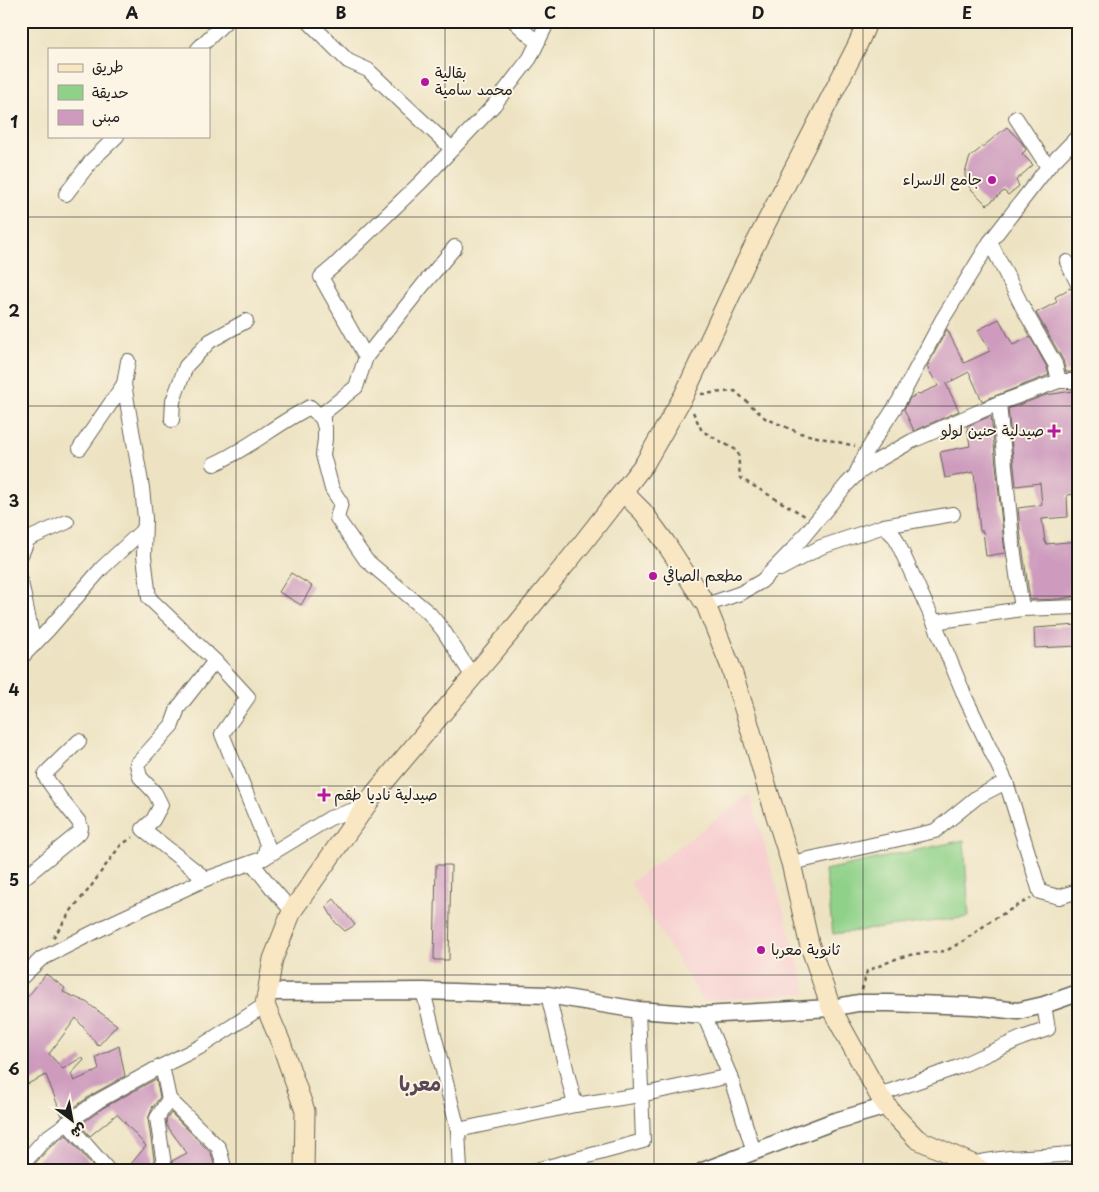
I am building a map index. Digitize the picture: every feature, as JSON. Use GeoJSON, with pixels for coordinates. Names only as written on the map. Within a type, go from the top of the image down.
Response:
{"type":"FeatureCollection","features":[{"type":"Feature","properties":{"kind":"main road"},"geometry":{"type":"LineString","coordinates":[[304,1171],[304,1111],[266,999],[273,959],[292,911],[375,793],[541,595],[645,463],[684,395],[745,264],[865,24]]}},
{"type":"Feature","properties":{"kind":"main road"},"geometry":{"type":"LineString","coordinates":[[623,492],[642,512],[665,542],[706,605],[730,665],[748,721],[791,863],[810,943],[831,1008],[883,1100],[917,1139],[977,1167]]}},
{"type":"Feature","properties":{"kind":"street"},"geometry":{"type":"LineString","coordinates":[[199,48],[226,21]]}},
{"type":"Feature","properties":{"kind":"street"},"geometry":{"type":"LineString","coordinates":[[308,21],[348,61],[368,70],[452,149]]}},
{"type":"Feature","properties":{"kind":"street"},"geometry":{"type":"LineString","coordinates":[[514,21],[538,41]]}},
{"type":"Feature","properties":{"kind":"street"},"geometry":{"type":"LineString","coordinates":[[366,357],[321,277],[422,181],[494,105],[530,58],[548,21]]}},
{"type":"Feature","properties":{"kind":"street"},"geometry":{"type":"LineString","coordinates":[[1016,118],[1048,167]]}},
{"type":"Feature","properties":{"kind":"street"},"geometry":{"type":"LineString","coordinates":[[855,476],[868,449],[899,401],[942,320],[990,242],[1048,167],[1078,136]]}},
{"type":"Feature","properties":{"kind":"street"},"geometry":{"type":"LineString","coordinates":[[66,194],[92,160],[115,138]]}},
{"type":"Feature","properties":{"kind":"street"},"geometry":{"type":"LineString","coordinates":[[990,242],[1023,308],[1055,364],[1060,381]]}},
{"type":"Feature","properties":{"kind":"street"},"geometry":{"type":"LineString","coordinates":[[454,248],[366,357],[356,386],[321,415],[326,439],[323,455],[332,489],[340,503],[337,518],[366,560],[429,613],[443,630],[473,677]]}},
{"type":"Feature","properties":{"kind":"street"},"geometry":{"type":"LineString","coordinates":[[1067,262],[1078,284]]}},
{"type":"Feature","properties":{"kind":"street"},"geometry":{"type":"LineString","coordinates":[[172,420],[173,401],[186,366],[210,341],[246,321]]}},
{"type":"Feature","properties":{"kind":"street"},"geometry":{"type":"LineString","coordinates":[[128,361],[124,384],[142,488],[145,518],[144,556],[148,598],[215,661],[248,697],[222,734],[267,844],[258,860]]}},
{"type":"Feature","properties":{"kind":"street"},"geometry":{"type":"LineString","coordinates":[[706,605],[741,593],[762,581],[794,548],[847,484],[873,463],[912,441],[999,403],[1060,381],[1078,384]]}},
{"type":"Feature","properties":{"kind":"street"},"geometry":{"type":"LineString","coordinates":[[80,448],[124,384]]}},
{"type":"Feature","properties":{"kind":"street"},"geometry":{"type":"LineString","coordinates":[[999,403],[1012,540],[1022,609]]}},
{"type":"Feature","properties":{"kind":"street"},"geometry":{"type":"LineString","coordinates":[[214,464],[310,407],[323,420]]}},
{"type":"Feature","properties":{"kind":"street"},"geometry":{"type":"LineString","coordinates":[[769,574],[821,547],[884,526],[953,514]]}},
{"type":"Feature","properties":{"kind":"street"},"geometry":{"type":"LineString","coordinates":[[21,555],[28,539],[67,522]]}},
{"type":"Feature","properties":{"kind":"street"},"geometry":{"type":"LineString","coordinates":[[884,526],[895,536],[966,699],[1006,782],[1040,892],[1059,897],[1078,891]]}},
{"type":"Feature","properties":{"kind":"street"},"geometry":{"type":"LineString","coordinates":[[21,658],[102,568],[144,529]]}},
{"type":"Feature","properties":{"kind":"street"},"geometry":{"type":"LineString","coordinates":[[21,582],[34,645]]}},
{"type":"Feature","properties":{"kind":"street"},"geometry":{"type":"LineString","coordinates":[[934,622],[1022,609],[1078,607]]}},
{"type":"Feature","properties":{"kind":"street"},"geometry":{"type":"LineString","coordinates":[[206,879],[143,830],[153,820],[161,806],[155,793],[140,777],[137,764],[172,725],[178,708],[215,661]]}},
{"type":"Feature","properties":{"kind":"street"},"geometry":{"type":"LineString","coordinates":[[21,880],[81,830],[79,822],[45,775],[79,741]]}},
{"type":"Feature","properties":{"kind":"street"},"geometry":{"type":"LineString","coordinates":[[791,863],[935,830],[976,797],[1006,782]]}},
{"type":"Feature","properties":{"kind":"street"},"geometry":{"type":"LineString","coordinates":[[21,978],[41,959],[116,921],[206,879],[258,860],[330,818],[366,806]]}},
{"type":"Feature","properties":{"kind":"street"},"geometry":{"type":"LineString","coordinates":[[258,860],[272,888],[292,911]]}},
{"type":"Feature","properties":{"kind":"street"},"geometry":{"type":"LineString","coordinates":[[423,991],[458,1130],[460,1171]]}},
{"type":"Feature","properties":{"kind":"street"},"geometry":{"type":"LineString","coordinates":[[21,1166],[45,1139],[98,1101],[200,1047],[266,999],[423,991],[548,995],[638,1010],[704,1015],[889,1003],[974,1006],[1018,1011],[1044,1005],[1078,993]]}},
{"type":"Feature","properties":{"kind":"street"},"geometry":{"type":"LineString","coordinates":[[548,995],[575,1105]]}},
{"type":"Feature","properties":{"kind":"street"},"geometry":{"type":"LineString","coordinates":[[703,1171],[832,1122],[1022,1038],[1048,1029],[1044,1005]]}},
{"type":"Feature","properties":{"kind":"street"},"geometry":{"type":"LineString","coordinates":[[533,1171],[643,1140],[638,1010]]}},
{"type":"Feature","properties":{"kind":"street"},"geometry":{"type":"LineString","coordinates":[[704,1015],[730,1076],[754,1152]]}},
{"type":"Feature","properties":{"kind":"street"},"geometry":{"type":"LineString","coordinates":[[162,1066],[169,1099],[219,1148],[225,1171]]}},
{"type":"Feature","properties":{"kind":"street"},"geometry":{"type":"LineString","coordinates":[[458,1130],[575,1105],[640,1095],[730,1076]]}},
{"type":"Feature","properties":{"kind":"street"},"geometry":{"type":"LineString","coordinates":[[165,1171],[158,1118],[169,1099]]}},
{"type":"Feature","properties":{"kind":"street"},"geometry":{"type":"LineString","coordinates":[[67,1123],[109,1171]]}},
{"type":"Feature","properties":{"kind":"street"},"geometry":{"type":"LineString","coordinates":[[977,1167],[986,1160],[1078,1153]]}},
{"type":"Feature","properties":{"kind":"path"},"geometry":{"type":"LineString","coordinates":[[816,522],[740,478],[738,451],[702,431],[684,395],[736,391],[765,418],[800,433],[868,449]]}},
{"type":"Feature","properties":{"kind":"path"},"geometry":{"type":"LineString","coordinates":[[52,954],[52,940],[73,908],[121,845],[143,830]]}},
{"type":"Feature","properties":{"kind":"path"},"geometry":{"type":"LineString","coordinates":[[858,1004],[867,971],[898,958],[946,950],[1040,892]]}},
{"type":"Feature","properties":{"kind":"shaded area"},"geometry":{"type":"Polygon","coordinates":[[[750,794],[807,993],[703,1001],[630,883],[750,794]]]}},
{"type":"Feature","properties":{"kind":"green space"},"geometry":{"type":"Polygon","coordinates":[[[964,840],[969,917],[833,934],[825,870],[964,840]]]}},
{"type":"Feature","properties":{"kind":"building"},"geometry":{"type":"Polygon","coordinates":[[[1007,127],[1022,143],[1026,150],[1022,154],[1033,165],[1016,180],[1019,186],[1008,195],[1004,191],[987,205],[969,187],[972,183],[965,177],[965,172],[970,157],[1007,127]]]}},
{"type":"Feature","properties":{"kind":"building"},"geometry":{"type":"Polygon","coordinates":[[[1070,288],[1078,299],[1078,371],[1075,372],[1066,372],[1063,360],[1036,313],[1057,302],[1055,297],[1070,288]]]}},
{"type":"Feature","properties":{"kind":"building"},"geometry":{"type":"Polygon","coordinates":[[[999,319],[1013,345],[1030,337],[1047,367],[1049,375],[982,401],[969,372],[946,384],[959,411],[914,431],[904,409],[910,398],[938,386],[927,367],[947,329],[964,363],[990,351],[978,330],[999,319]]]}},
{"type":"Feature","properties":{"kind":"building"},"geometry":{"type":"Polygon","coordinates":[[[1073,391],[1078,423],[1078,442],[1075,442],[1078,462],[1078,494],[1067,495],[1068,517],[1042,519],[1046,544],[1078,541],[1078,560],[1076,560],[1078,596],[1030,600],[1018,508],[1042,505],[1040,483],[1016,486],[1008,409],[1046,395],[1073,391]]]}},
{"type":"Feature","properties":{"kind":"building"},"geometry":{"type":"Polygon","coordinates":[[[991,416],[1005,553],[986,556],[983,531],[980,531],[974,472],[945,478],[940,452],[970,446],[967,426],[991,416]]]}},
{"type":"Feature","properties":{"kind":"building"},"geometry":{"type":"Polygon","coordinates":[[[291,573],[312,586],[301,605],[279,592],[291,573]]]}},
{"type":"Feature","properties":{"kind":"building"},"geometry":{"type":"Polygon","coordinates":[[[1078,625],[1078,646],[1035,648],[1034,628],[1078,625]]]}},
{"type":"Feature","properties":{"kind":"building"},"geometry":{"type":"Polygon","coordinates":[[[436,865],[451,865],[449,960],[434,960],[436,865]]]}},
{"type":"Feature","properties":{"kind":"building"},"geometry":{"type":"Polygon","coordinates":[[[334,899],[355,925],[345,931],[335,922],[326,906],[334,899]]]}},
{"type":"Feature","properties":{"kind":"building"},"geometry":{"type":"Polygon","coordinates":[[[46,974],[65,988],[63,992],[86,1002],[117,1025],[98,1046],[76,1018],[49,1054],[63,1069],[82,1057],[84,1060],[71,1074],[74,1081],[99,1070],[96,1057],[119,1046],[125,1076],[93,1094],[62,1116],[46,1075],[21,1087],[21,1007],[46,974]]]}},
{"type":"Feature","properties":{"kind":"building"},"geometry":{"type":"Polygon","coordinates":[[[156,1079],[160,1097],[153,1106],[148,1119],[155,1165],[147,1171],[125,1171],[146,1146],[117,1114],[90,1136],[80,1125],[103,1108],[156,1079]]]}},
{"type":"Feature","properties":{"kind":"building"},"geometry":{"type":"Polygon","coordinates":[[[171,1113],[211,1153],[216,1171],[174,1171],[172,1161],[187,1153],[167,1126],[166,1120],[171,1113]]]}},
{"type":"Feature","properties":{"kind":"building"},"geometry":{"type":"Polygon","coordinates":[[[66,1135],[97,1171],[28,1171],[51,1146],[66,1135]]]}},
{"type":"Feature","properties":{"kind":"place","name":"بقالية محمد سامية"},"geometry":{"type":"Point","coordinates":[425,82]}},
{"type":"Feature","properties":{"kind":"place","name":"جامع الاسراء"},"geometry":{"type":"Point","coordinates":[992,180]}},
{"type":"Feature","properties":{"kind":"place","name":"صيدلية حنين لولو"},"geometry":{"type":"Point","coordinates":[1054,431]}},
{"type":"Feature","properties":{"kind":"place","name":"مطعم الصافي"},"geometry":{"type":"Point","coordinates":[653,576]}},
{"type":"Feature","properties":{"kind":"place","name":"صيدلية ناديا طقم"},"geometry":{"type":"Point","coordinates":[324,795]}},
{"type":"Feature","properties":{"kind":"place","name":"ثانوية معربا"},"geometry":{"type":"Point","coordinates":[761,950]}},
{"type":"Feature","properties":{"kind":"district","name":"معربا"},"geometry":{"type":"Point","coordinates":[420,1084]}}]}
